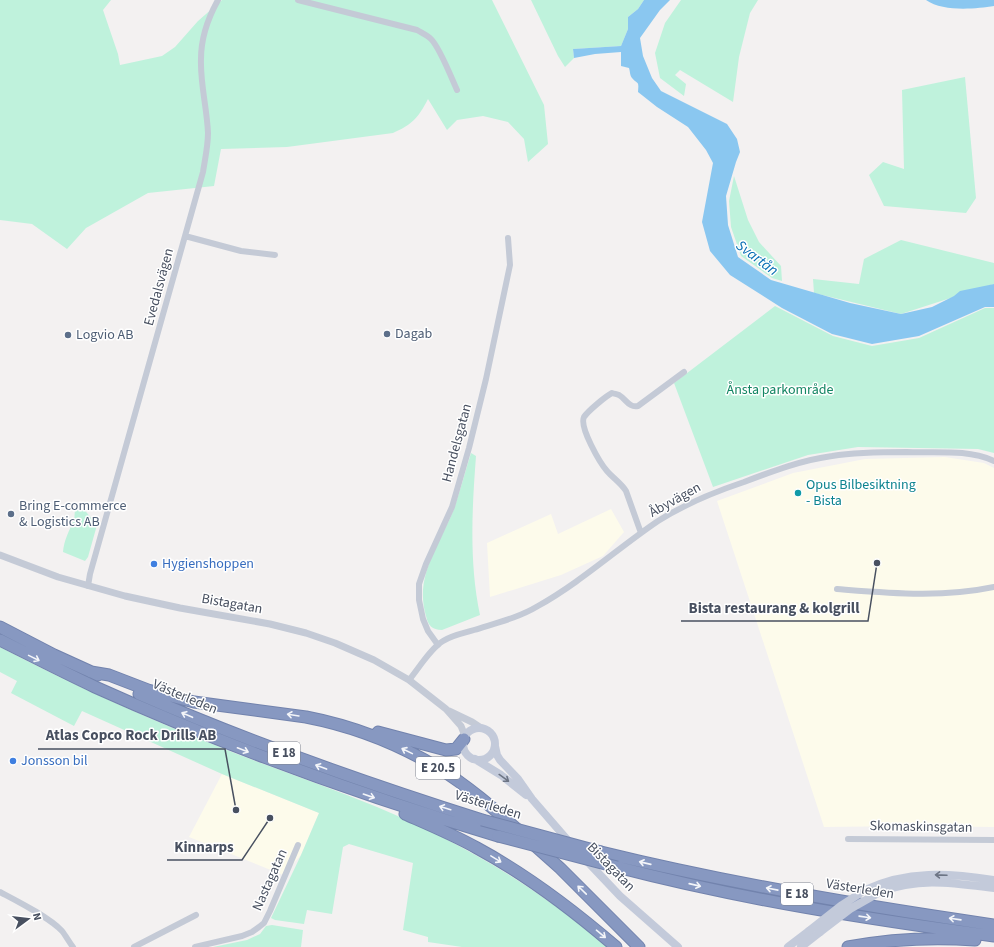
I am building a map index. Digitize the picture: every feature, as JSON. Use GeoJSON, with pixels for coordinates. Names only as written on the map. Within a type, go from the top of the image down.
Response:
{"type":"FeatureCollection","features":[{"type":"Feature","properties":{"kind":"highway","name":"Västerleden"},"geometry":{"type":"LineString","coordinates":[[0,627],[91,672],[180,712],[355,779],[482,820],[601,852],[688,872],[791,893],[994,925]]}},
{"type":"Feature","properties":{"kind":"highway","name":"Västerleden"},"geometry":{"type":"LineString","coordinates":[[0,640],[81,681],[178,724],[300,771],[386,801],[498,836],[617,867],[705,887],[851,915],[994,936]]}},
{"type":"Feature","properties":{"kind":"highway","name":"E 20.5"},"geometry":{"type":"LineString","coordinates":[[91,672],[109,675],[148,690],[194,702],[280,712],[319,719],[383,740],[420,758],[450,775],[501,815],[551,860],[639,947]]}},
{"type":"Feature","properties":{"kind":"highway","name":"E 20.5"},"geometry":{"type":"LineString","coordinates":[[331,723],[337,723],[446,750],[456,749],[464,738]]}},
{"type":"Feature","properties":{"kind":"highway"},"geometry":{"type":"LineString","coordinates":[[386,801],[389,807],[448,833],[506,865],[562,903],[616,947]]}},
{"type":"Feature","properties":{"kind":"highway"},"geometry":{"type":"LineString","coordinates":[[848,947],[873,943],[941,938],[994,941]]}},
{"type":"Feature","properties":{"kind":"main road","name":"E 20.5"},"geometry":{"type":"LineString","coordinates":[[480,728],[491,733],[495,740],[494,751],[489,757],[482,759],[469,755],[464,747],[464,738],[471,731],[480,728]]}},
{"type":"Feature","properties":{"kind":"main road","name":"Bistagatan"},"geometry":{"type":"LineString","coordinates":[[495,746],[497,755],[518,779],[532,799],[603,879],[678,947]]}},
{"type":"Feature","properties":{"kind":"main road","name":"Bistagatan"},"geometry":{"type":"LineString","coordinates":[[475,758],[532,799]]}},
{"type":"Feature","properties":{"kind":"main road"},"geometry":{"type":"LineString","coordinates":[[788,947],[842,905],[865,890],[891,880],[918,875],[950,875],[994,880]]}},
{"type":"Feature","properties":{"kind":"main road"},"geometry":{"type":"LineString","coordinates":[[801,947],[850,909],[880,892],[898,886],[927,882],[994,888]]}},
{"type":"Feature","properties":{"kind":"street","name":"Evedalsvägen"},"geometry":{"type":"LineString","coordinates":[[88,586],[90,574],[204,172],[208,145],[201,59],[205,30],[211,13],[218,0]]}},
{"type":"Feature","properties":{"kind":"street"},"geometry":{"type":"LineString","coordinates":[[298,0],[417,30],[432,40],[439,51],[457,90]]}},
{"type":"Feature","properties":{"kind":"street"},"geometry":{"type":"LineString","coordinates":[[185,236],[241,251],[275,255]]}},
{"type":"Feature","properties":{"kind":"street","name":"Handelsgatan"},"geometry":{"type":"LineString","coordinates":[[438,645],[428,631],[423,619],[419,600],[419,584],[426,564],[452,507],[469,448],[486,379],[510,265],[508,238]]}},
{"type":"Feature","properties":{"kind":"street"},"geometry":{"type":"LineString","coordinates":[[641,533],[626,491],[607,471],[594,451],[584,427],[584,418],[606,396],[612,393],[619,395],[630,405],[635,407],[638,406],[684,372]]}},
{"type":"Feature","properties":{"kind":"street","name":"Åbyvägen"},"geometry":{"type":"LineString","coordinates":[[409,680],[438,645],[456,635],[525,613],[548,600],[641,533],[681,507],[708,495],[792,465],[846,454],[878,452],[963,453],[979,455],[994,461]]}},
{"type":"Feature","properties":{"kind":"street","name":"Bistagatan"},"geometry":{"type":"LineString","coordinates":[[0,555],[44,572],[88,586],[146,601],[270,624],[306,633],[360,653],[390,668],[409,680],[446,709],[461,726],[464,738]]}},
{"type":"Feature","properties":{"kind":"street"},"geometry":{"type":"LineString","coordinates":[[837,589],[922,594],[971,592],[994,587]]}},
{"type":"Feature","properties":{"kind":"street","name":"Bistagatan"},"geometry":{"type":"LineString","coordinates":[[446,709],[480,728]]}},
{"type":"Feature","properties":{"kind":"street","name":"Skomaskinsgatan"},"geometry":{"type":"LineString","coordinates":[[848,839],[994,840]]}},
{"type":"Feature","properties":{"kind":"street","name":"Nastagatan"},"geometry":{"type":"LineString","coordinates":[[195,947],[242,936],[252,932],[264,923],[298,845]]}},
{"type":"Feature","properties":{"kind":"street"},"geometry":{"type":"LineString","coordinates":[[0,892],[29,908],[50,922],[61,931],[73,947]]}},
{"type":"Feature","properties":{"kind":"street"},"geometry":{"type":"LineString","coordinates":[[134,947],[196,915]]}},
{"type":"Feature","properties":{"kind":"shaded area"},"geometry":{"type":"Polygon","coordinates":[[[945,457],[984,463],[994,468],[994,827],[824,827],[717,501],[793,473],[865,459],[945,457]]]}},
{"type":"Feature","properties":{"kind":"shaded area"},"geometry":{"type":"Polygon","coordinates":[[[611,509],[624,532],[603,556],[561,575],[490,597],[487,543],[551,514],[558,534],[611,509]]]}},
{"type":"Feature","properties":{"kind":"shaded area"},"geometry":{"type":"Polygon","coordinates":[[[222,774],[319,813],[301,855],[283,875],[189,837],[222,774]]]}},
{"type":"Feature","properties":{"kind":"green space"},"geometry":{"type":"Polygon","coordinates":[[[0,0],[111,0],[103,10],[118,54],[120,65],[162,56],[175,47],[198,21],[222,0],[492,0],[544,105],[548,144],[528,162],[524,139],[508,122],[483,116],[457,120],[447,130],[428,99],[414,120],[406,127],[393,133],[287,147],[221,149],[214,186],[148,193],[86,228],[67,249],[32,224],[0,220],[0,0]]]}},
{"type":"Feature","properties":{"kind":"green space"},"geometry":{"type":"Polygon","coordinates":[[[531,0],[644,0],[638,9],[628,17],[628,29],[621,46],[573,49],[574,58],[565,67],[558,56],[531,0]]]}},
{"type":"Feature","properties":{"kind":"green space"},"geometry":{"type":"Polygon","coordinates":[[[681,0],[758,0],[750,13],[739,57],[733,102],[680,70],[675,75],[686,84],[684,96],[660,78],[655,53],[665,23],[681,0]]]}},
{"type":"Feature","properties":{"kind":"green space"},"geometry":{"type":"Polygon","coordinates":[[[965,77],[976,198],[966,213],[884,206],[869,175],[883,162],[904,169],[902,90],[965,77]]]}},
{"type":"Feature","properties":{"kind":"green space"},"geometry":{"type":"Polygon","coordinates":[[[734,176],[748,220],[759,242],[781,266],[782,281],[772,278],[741,256],[731,227],[729,201],[734,176]]]}},
{"type":"Feature","properties":{"kind":"green space"},"geometry":{"type":"Polygon","coordinates":[[[901,240],[994,263],[994,284],[901,314],[814,293],[813,279],[859,284],[864,259],[901,240]]]}},
{"type":"Feature","properties":{"kind":"green space","name":"Ånsta parkområde"},"geometry":{"type":"Polygon","coordinates":[[[775,306],[833,336],[872,346],[919,338],[985,308],[994,308],[994,453],[978,449],[858,447],[808,455],[713,487],[674,383],[775,306]]]}},
{"type":"Feature","properties":{"kind":"green space"},"geometry":{"type":"Polygon","coordinates":[[[471,453],[476,456],[472,536],[474,576],[480,615],[439,630],[431,626],[427,619],[423,601],[423,587],[430,561],[454,509],[471,453]]]}},
{"type":"Feature","properties":{"kind":"green space"},"geometry":{"type":"Polygon","coordinates":[[[76,507],[82,507],[97,525],[88,557],[85,561],[63,552],[74,520],[76,507]]]}},
{"type":"Feature","properties":{"kind":"green space"},"geometry":{"type":"Polygon","coordinates":[[[0,647],[146,717],[237,754],[377,807],[422,827],[487,861],[508,874],[579,923],[607,947],[462,947],[428,942],[428,937],[403,930],[413,863],[349,844],[343,847],[332,914],[307,910],[304,924],[275,920],[271,918],[319,813],[222,774],[82,711],[74,726],[11,693],[17,681],[0,672],[0,647]]]}},
{"type":"Feature","properties":{"kind":"green space"},"geometry":{"type":"Polygon","coordinates":[[[272,925],[303,930],[301,947],[213,947],[247,940],[260,934],[266,926],[272,925]]]}},
{"type":"Feature","properties":{"kind":"water"},"geometry":{"type":"Polygon","coordinates":[[[644,0],[670,0],[660,10],[640,38],[643,56],[652,78],[661,91],[727,124],[737,139],[740,152],[726,196],[728,225],[738,257],[771,280],[850,303],[901,314],[932,307],[954,296],[960,291],[994,284],[994,307],[985,307],[919,336],[872,344],[832,334],[782,308],[730,275],[710,251],[702,222],[713,163],[706,150],[688,127],[657,107],[638,92],[638,83],[631,77],[629,68],[621,66],[621,52],[595,54],[574,58],[573,49],[621,46],[628,29],[628,17],[638,9],[644,0]]]}},
{"type":"Feature","properties":{"kind":"water"},"geometry":{"type":"Polygon","coordinates":[[[926,0],[994,0],[994,6],[959,9],[933,4],[926,0]]]}},
{"type":"Feature","properties":{"kind":"place","name":"Dagab"},"geometry":{"type":"Point","coordinates":[387,334]}},
{"type":"Feature","properties":{"kind":"place","name":"Logvio AB"},"geometry":{"type":"Point","coordinates":[68,335]}},
{"type":"Feature","properties":{"kind":"place","name":"Opus Bilbesiktning - Bista"},"geometry":{"type":"Point","coordinates":[798,493]}},
{"type":"Feature","properties":{"kind":"place","name":"Bring E-commerce & Logistics AB"},"geometry":{"type":"Point","coordinates":[11,514]}},
{"type":"Feature","properties":{"kind":"place","name":"Bista restaurang & kolgrill"},"geometry":{"type":"Point","coordinates":[877,563]}},
{"type":"Feature","properties":{"kind":"place","name":"Hygienshoppen"},"geometry":{"type":"Point","coordinates":[154,564]}},
{"type":"Feature","properties":{"kind":"place","name":"Jonsson bil"},"geometry":{"type":"Point","coordinates":[13,761]}},
{"type":"Feature","properties":{"kind":"place","name":"Atlas Copco Rock Drills AB"},"geometry":{"type":"Point","coordinates":[236,810]}},
{"type":"Feature","properties":{"kind":"place","name":"Kinnarps"},"geometry":{"type":"Point","coordinates":[270,818]}},
{"type":"Feature","properties":{"kind":"water label","name":"Svartån"},"geometry":{"type":"Point","coordinates":[757,258]}}]}
